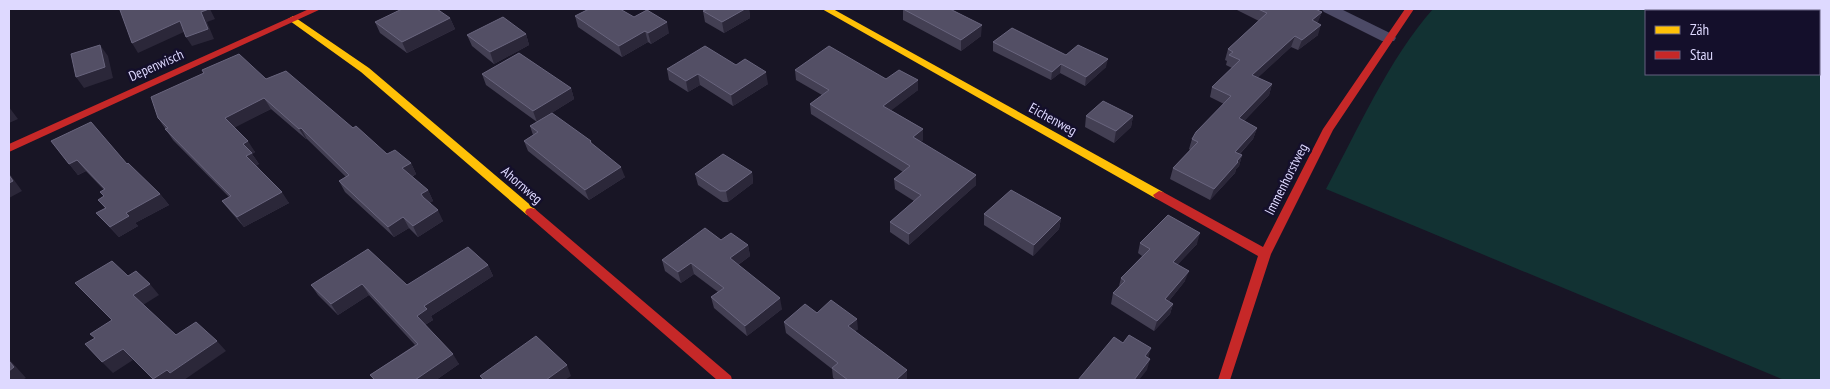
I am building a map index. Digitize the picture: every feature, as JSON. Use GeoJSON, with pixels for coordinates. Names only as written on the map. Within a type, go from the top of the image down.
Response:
{"type":"FeatureCollection","features":[{"type":"Feature","properties":{"kind":"street","name":"Depenwisch"},"geometry":{"type":"LineString","coordinates":[[9,148],[316,9]]}},
{"type":"Feature","properties":{"kind":"street","name":"Eichenweg"},"geometry":{"type":"LineString","coordinates":[[827,9],[1265,254]]}},
{"type":"Feature","properties":{"kind":"street"},"geometry":{"type":"LineString","coordinates":[[1329,9],[1388,38]]}},
{"type":"Feature","properties":{"kind":"street","name":"Immenhorstweg"},"geometry":{"type":"LineString","coordinates":[[1224,380],[1265,254],[1328,129],[1408,9]]}},
{"type":"Feature","properties":{"kind":"street","name":"Ahornweg"},"geometry":{"type":"LineString","coordinates":[[293,19],[365,70],[726,380]]}},
{"type":"Feature","properties":{"kind":"green space"},"geometry":{"type":"Polygon","coordinates":[[[1433,9],[1821,9],[1821,380],[1784,380],[1326,189],[1375,95],[1402,49],[1433,9]]]}},
{"type":"Feature","properties":{"kind":"building"},"geometry":{"type":"Polygon","coordinates":[[[209,9],[201,12],[208,29],[186,37],[180,21],[132,43],[120,10],[209,9]]]}},
{"type":"Feature","properties":{"kind":"building"},"geometry":{"type":"Polygon","coordinates":[[[402,9],[437,9],[450,18],[402,42],[375,22],[402,9]]]}},
{"type":"Feature","properties":{"kind":"building"},"geometry":{"type":"Polygon","coordinates":[[[589,9],[620,9],[634,17],[647,10],[667,22],[648,33],[645,31],[619,46],[575,16],[589,9]]]}},
{"type":"Feature","properties":{"kind":"building"},"geometry":{"type":"Polygon","coordinates":[[[708,9],[745,9],[722,22],[703,11],[708,9]]]}},
{"type":"Feature","properties":{"kind":"building"},"geometry":{"type":"Polygon","coordinates":[[[903,9],[950,9],[982,25],[961,40],[903,9]]]}},
{"type":"Feature","properties":{"kind":"building"},"geometry":{"type":"Polygon","coordinates":[[[1258,9],[1315,9],[1322,12],[1312,20],[1321,25],[1302,40],[1295,36],[1252,75],[1272,84],[1239,118],[1257,128],[1235,152],[1242,155],[1214,189],[1173,168],[1198,142],[1192,139],[1196,132],[1231,96],[1212,87],[1240,60],[1229,55],[1233,52],[1228,49],[1267,13],[1258,9]]]}},
{"type":"Feature","properties":{"kind":"building"},"geometry":{"type":"Polygon","coordinates":[[[503,17],[526,34],[490,52],[467,35],[503,17]]]}},
{"type":"Feature","properties":{"kind":"building"},"geometry":{"type":"Polygon","coordinates":[[[1012,28],[1066,55],[1078,45],[1108,59],[1086,77],[1061,64],[1052,72],[993,42],[1012,28]]]}},
{"type":"Feature","properties":{"kind":"building"},"geometry":{"type":"Polygon","coordinates":[[[100,45],[105,67],[76,77],[71,54],[100,45]]]}},
{"type":"Feature","properties":{"kind":"building"},"geometry":{"type":"Polygon","coordinates":[[[705,46],[736,65],[745,59],[766,72],[731,95],[698,74],[686,81],[667,69],[705,46]]]}},
{"type":"Feature","properties":{"kind":"building"},"geometry":{"type":"Polygon","coordinates":[[[829,46],[886,79],[899,70],[918,80],[883,106],[923,129],[913,137],[976,175],[909,234],[890,222],[921,195],[894,179],[910,166],[810,104],[829,90],[795,70],[829,46]]]}},
{"type":"Feature","properties":{"kind":"building"},"geometry":{"type":"Polygon","coordinates":[[[519,53],[571,88],[533,111],[482,74],[519,53]]]}},
{"type":"Feature","properties":{"kind":"building"},"geometry":{"type":"Polygon","coordinates":[[[239,54],[266,79],[286,71],[353,128],[356,126],[387,154],[395,150],[411,163],[402,168],[428,190],[421,194],[438,210],[413,226],[403,217],[388,227],[339,181],[349,175],[301,128],[299,129],[264,98],[225,118],[248,141],[243,144],[252,153],[246,156],[282,192],[237,217],[222,201],[231,196],[165,129],[168,128],[158,118],[151,97],[204,73],[202,70],[239,54]]]}},
{"type":"Feature","properties":{"kind":"building"},"geometry":{"type":"Polygon","coordinates":[[[1103,101],[1133,116],[1116,131],[1086,116],[1103,101]]]}},
{"type":"Feature","properties":{"kind":"building"},"geometry":{"type":"Polygon","coordinates":[[[552,113],[591,141],[621,167],[585,190],[524,141],[538,132],[530,126],[552,113]]]}},
{"type":"Feature","properties":{"kind":"building"},"geometry":{"type":"Polygon","coordinates":[[[91,122],[127,164],[160,194],[126,213],[129,216],[110,227],[96,213],[106,208],[98,200],[104,196],[100,192],[105,189],[77,160],[69,164],[51,141],[91,122]]]}},
{"type":"Feature","properties":{"kind":"building"},"geometry":{"type":"Polygon","coordinates":[[[723,154],[752,172],[726,191],[720,191],[695,174],[723,154]]]}},
{"type":"Feature","properties":{"kind":"building"},"geometry":{"type":"Polygon","coordinates":[[[9,175],[13,181],[9,183],[9,175]]]}},
{"type":"Feature","properties":{"kind":"building"},"geometry":{"type":"Polygon","coordinates":[[[1011,190],[1061,218],[1034,245],[984,214],[1011,190]]]}},
{"type":"Feature","properties":{"kind":"building"},"geometry":{"type":"Polygon","coordinates":[[[1168,215],[1200,233],[1173,262],[1189,271],[1165,299],[1173,304],[1157,321],[1113,293],[1125,281],[1121,278],[1150,249],[1140,243],[1168,215]]]}},
{"type":"Feature","properties":{"kind":"building"},"geometry":{"type":"Polygon","coordinates":[[[705,228],[721,240],[731,233],[748,245],[730,258],[780,298],[745,326],[711,297],[724,288],[691,263],[678,272],[662,260],[705,228]]]}},
{"type":"Feature","properties":{"kind":"building"},"geometry":{"type":"Polygon","coordinates":[[[468,247],[488,265],[424,306],[427,309],[417,316],[453,354],[415,380],[375,380],[370,375],[418,344],[362,284],[331,304],[311,285],[368,249],[407,285],[468,247]]]}},
{"type":"Feature","properties":{"kind":"building"},"geometry":{"type":"Polygon","coordinates":[[[112,261],[128,276],[136,271],[150,284],[133,295],[176,335],[196,322],[217,341],[170,373],[167,370],[153,379],[123,349],[102,362],[85,344],[95,338],[90,334],[112,320],[75,283],[112,261]]]}},
{"type":"Feature","properties":{"kind":"building"},"geometry":{"type":"Polygon","coordinates":[[[831,300],[857,319],[848,326],[907,370],[896,380],[848,380],[832,368],[838,363],[784,322],[805,304],[817,313],[831,300]]]}},
{"type":"Feature","properties":{"kind":"building"},"geometry":{"type":"Polygon","coordinates":[[[1129,335],[1151,348],[1145,356],[1150,359],[1134,380],[1078,380],[1114,337],[1123,343],[1129,335]]]}},
{"type":"Feature","properties":{"kind":"building"},"geometry":{"type":"Polygon","coordinates":[[[536,336],[567,365],[546,380],[484,380],[480,376],[536,336]]]}},
{"type":"Feature","properties":{"kind":"building"},"geometry":{"type":"Polygon","coordinates":[[[9,361],[14,367],[9,371],[9,361]]]}},
{"type":"Feature","properties":{"kind":"traffic: slow"},"geometry":{"type":"LineString","coordinates":[[827,9],[1159,195]]}},
{"type":"Feature","properties":{"kind":"traffic: slow"},"geometry":{"type":"LineString","coordinates":[[293,19],[365,70],[531,212]]}},
{"type":"Feature","properties":{"kind":"traffic: jam"},"geometry":{"type":"LineString","coordinates":[[9,148],[316,9]]}},
{"type":"Feature","properties":{"kind":"traffic: jam"},"geometry":{"type":"LineString","coordinates":[[1224,380],[1265,254],[1328,129],[1409,9]]}},
{"type":"Feature","properties":{"kind":"traffic: jam"},"geometry":{"type":"LineString","coordinates":[[1159,195],[1265,254]]}},
{"type":"Feature","properties":{"kind":"traffic: jam"},"geometry":{"type":"LineString","coordinates":[[531,212],[726,380]]}}]}
